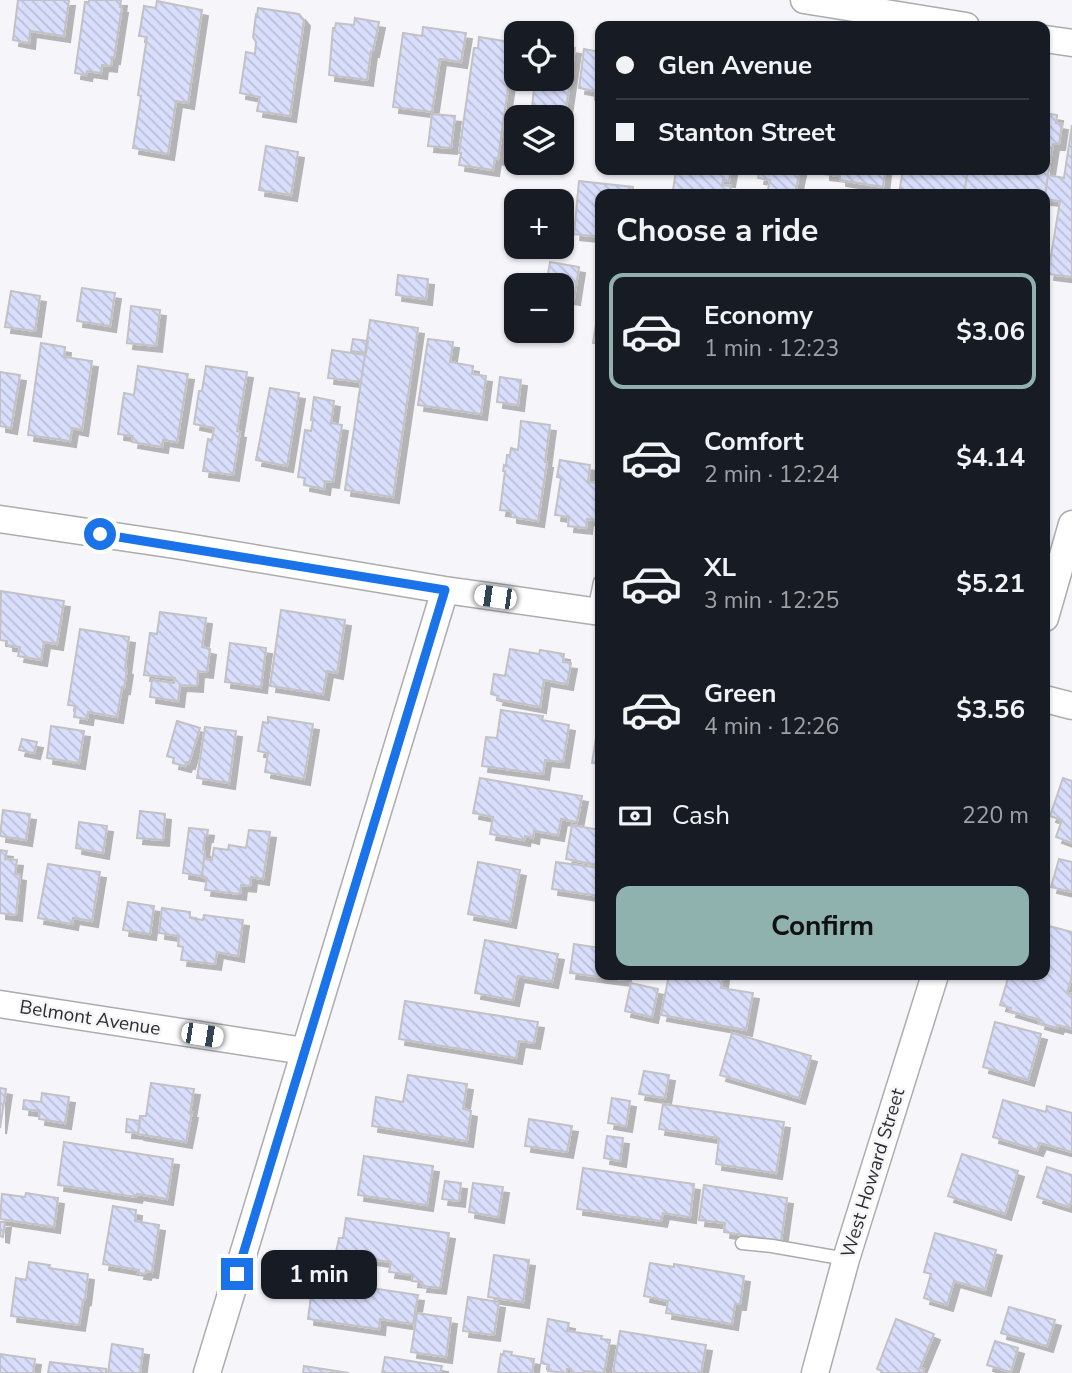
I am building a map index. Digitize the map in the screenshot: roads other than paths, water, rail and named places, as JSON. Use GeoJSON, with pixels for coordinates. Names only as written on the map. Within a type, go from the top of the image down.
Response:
{"type":"FeatureCollection","features":[{"type":"Feature","properties":{"kind":"street"},"geometry":{"type":"LineString","coordinates":[[804,0],[935,21]]}},
{"type":"Feature","properties":{"kind":"street"},"geometry":{"type":"LineString","coordinates":[[1050,40],[1072,43]]}},
{"type":"Feature","properties":{"kind":"street"},"geometry":{"type":"LineString","coordinates":[[0,519],[595,612]]}},
{"type":"Feature","properties":{"kind":"street"},"geometry":{"type":"LineString","coordinates":[[1050,601],[1072,524]]}},
{"type":"Feature","properties":{"kind":"street"},"geometry":{"type":"LineString","coordinates":[[207,1373],[445,590]]}},
{"type":"Feature","properties":{"kind":"street"},"geometry":{"type":"LineString","coordinates":[[1050,700],[1072,706]]}},
{"type":"Feature","properties":{"kind":"street","name":"West Howard Street"},"geometry":{"type":"LineString","coordinates":[[815,1373],[846,1259],[933,980]]}},
{"type":"Feature","properties":{"kind":"street","name":"Belmont Avenue"},"geometry":{"type":"LineString","coordinates":[[0,1004],[304,1051]]}},
{"type":"Feature","properties":{"kind":"lane"},"geometry":{"type":"LineString","coordinates":[[742,1243],[846,1259]]}}]}
